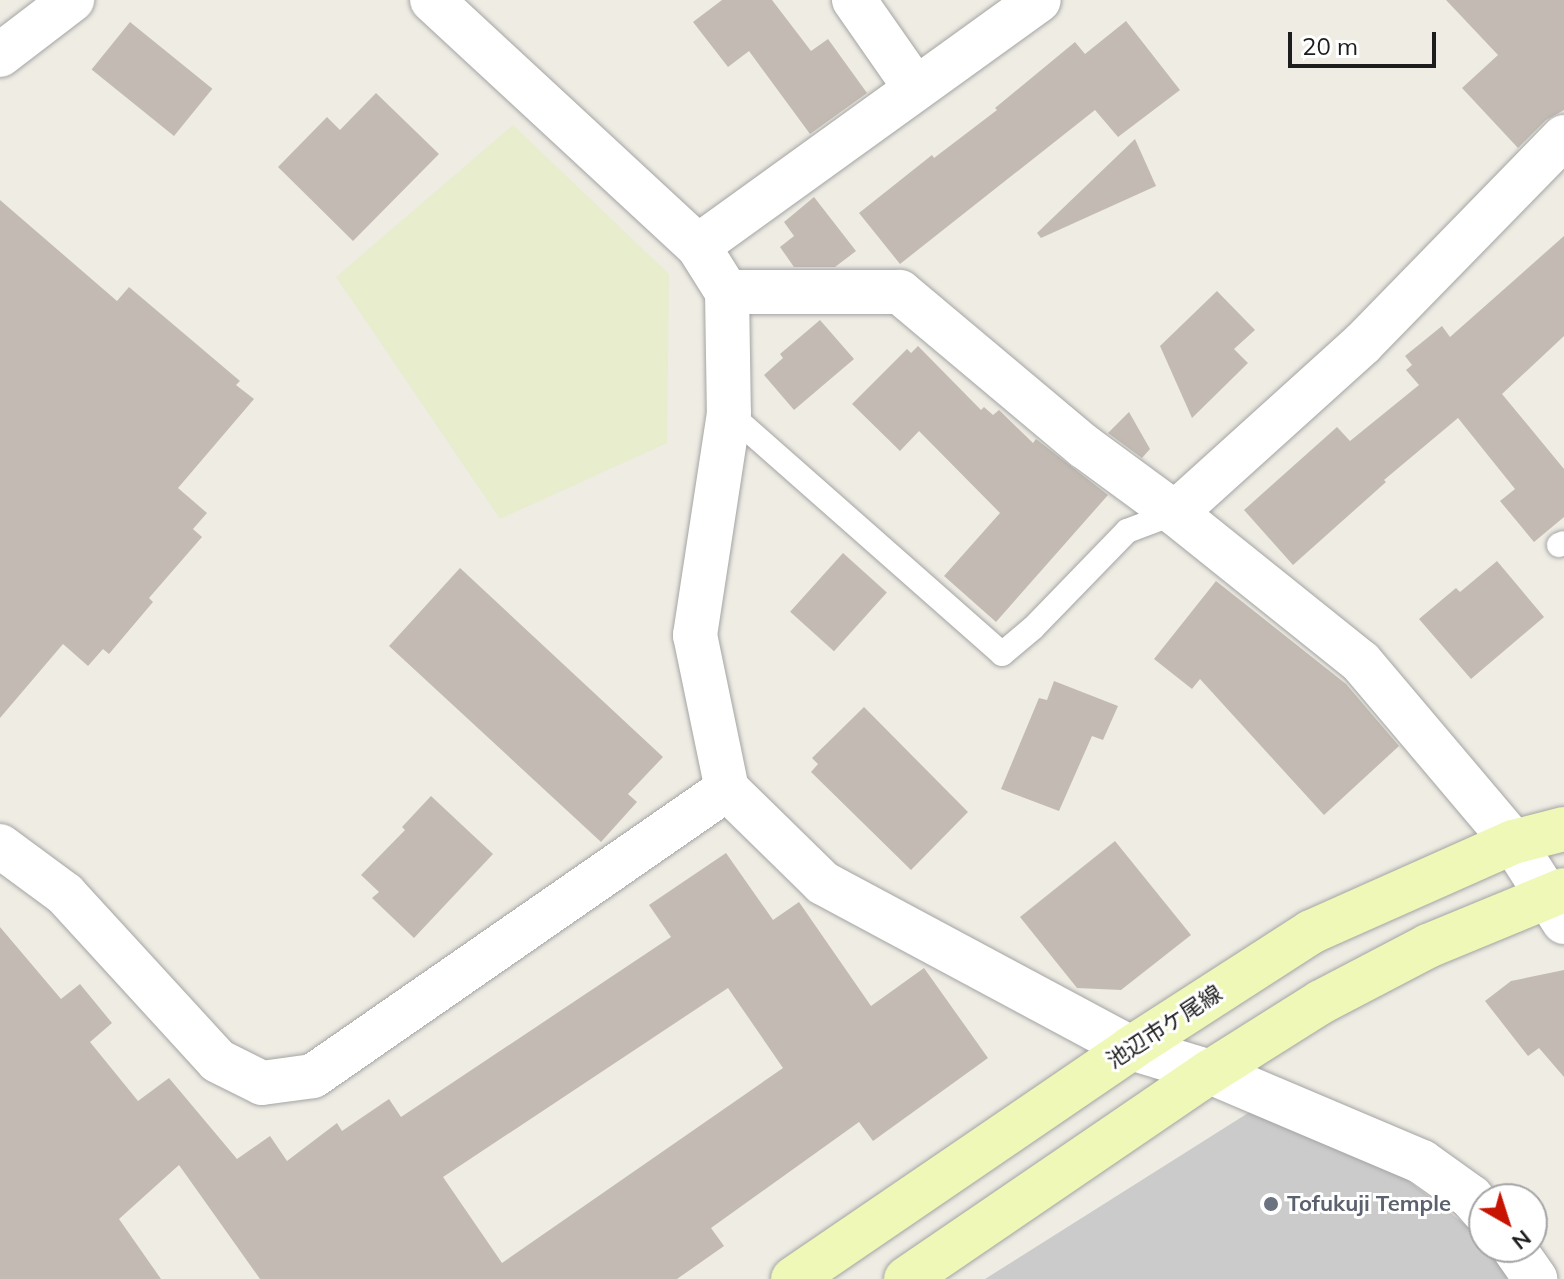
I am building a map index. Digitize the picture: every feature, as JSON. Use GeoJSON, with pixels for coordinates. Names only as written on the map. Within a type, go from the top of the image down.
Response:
{"type":"FeatureCollection","features":[{"type":"Feature","properties":{"kind":"street"},"geometry":{"type":"LineString","coordinates":[[0,55],[72,0]]}},
{"type":"Feature","properties":{"kind":"street"},"geometry":{"type":"LineString","coordinates":[[432,0],[698,246],[727,292],[729,413],[695,635],[727,789],[823,883],[1131,1048],[1210,1072],[1422,1162],[1468,1195]]}},
{"type":"Feature","properties":{"kind":"street"},"geometry":{"type":"LineString","coordinates":[[854,0],[916,89]]}},
{"type":"Feature","properties":{"kind":"street"},"geometry":{"type":"LineString","coordinates":[[698,246],[1039,0]]}},
{"type":"Feature","properties":{"kind":"street"},"geometry":{"type":"LineString","coordinates":[[1175,513],[1363,343],[1564,137]]}},
{"type":"Feature","properties":{"kind":"street"},"geometry":{"type":"LineString","coordinates":[[727,292],[900,292],[1085,447],[1175,513],[1361,662],[1513,842],[1558,903],[1388,967],[1321,1002],[1210,1072],[906,1279]]}},
{"type":"Feature","properties":{"kind":"street"},"geometry":{"type":"LineString","coordinates":[[2,852],[65,894],[218,1061],[262,1083],[313,1076],[727,789]]}},
{"type":"Feature","properties":{"kind":"street","name":"池辺市ケ尾線"},"geometry":{"type":"LineString","coordinates":[[793,1279],[1131,1048],[1311,932],[1513,842],[1564,829]]}},
{"type":"Feature","properties":{"kind":"lane"},"geometry":{"type":"LineString","coordinates":[[729,413],[1002,654],[1033,628],[1127,531],[1175,513]]}},
{"type":"Feature","properties":{"kind":"shaded area","name":"Tofukuji Temple"},"geometry":{"type":"Polygon","coordinates":[[[1256,1108],[1393,1169],[1468,1227],[1468,1263],[1508,1263],[1521,1279],[985,1279],[1256,1108]]]}},
{"type":"Feature","properties":{"kind":"green space"},"geometry":{"type":"Polygon","coordinates":[[[513,125],[669,274],[667,443],[500,519],[336,277],[513,125]]]}},
{"type":"Feature","properties":{"kind":"building"},"geometry":{"type":"Polygon","coordinates":[[[722,0],[772,0],[811,51],[828,39],[867,93],[810,134],[749,51],[728,67],[693,22],[722,0]]]}},
{"type":"Feature","properties":{"kind":"building"},"geometry":{"type":"Polygon","coordinates":[[[1446,0],[1564,0],[1564,110],[1546,120],[1518,148],[1462,88],[1498,55],[1446,0]]]}},
{"type":"Feature","properties":{"kind":"building"},"geometry":{"type":"Polygon","coordinates":[[[1126,21],[1180,90],[1118,137],[1095,110],[900,264],[859,213],[932,155],[934,158],[997,110],[995,108],[1075,42],[1085,54],[1126,21]]]}},
{"type":"Feature","properties":{"kind":"building"},"geometry":{"type":"Polygon","coordinates":[[[130,22],[212,89],[174,136],[92,69],[130,22]]]}},
{"type":"Feature","properties":{"kind":"building"},"geometry":{"type":"Polygon","coordinates":[[[376,93],[439,154],[353,241],[278,167],[327,117],[340,130],[376,93]]]}},
{"type":"Feature","properties":{"kind":"building"},"geometry":{"type":"Polygon","coordinates":[[[1135,139],[1156,186],[1041,238],[1037,233],[1135,139]]]}},
{"type":"Feature","properties":{"kind":"building"},"geometry":{"type":"Polygon","coordinates":[[[814,197],[856,251],[835,267],[794,267],[780,247],[794,236],[784,222],[814,197]]]}},
{"type":"Feature","properties":{"kind":"building"},"geometry":{"type":"Polygon","coordinates":[[[0,200],[117,301],[129,287],[240,381],[236,385],[254,399],[178,488],[207,513],[193,529],[202,537],[149,598],[153,602],[109,654],[103,649],[88,666],[63,644],[0,718],[0,200]]]}},
{"type":"Feature","properties":{"kind":"building"},"geometry":{"type":"Polygon","coordinates":[[[1564,236],[1564,336],[1502,394],[1564,469],[1564,517],[1534,542],[1500,501],[1515,489],[1458,418],[1384,480],[1386,482],[1293,565],[1244,510],[1337,427],[1350,441],[1419,385],[1406,370],[1412,365],[1405,356],[1442,326],[1450,337],[1564,236]]]}},
{"type":"Feature","properties":{"kind":"building"},"geometry":{"type":"Polygon","coordinates":[[[1217,291],[1255,330],[1234,349],[1248,363],[1192,418],[1160,346],[1217,291]]]}},
{"type":"Feature","properties":{"kind":"building"},"geometry":{"type":"Polygon","coordinates":[[[820,320],[854,359],[794,410],[764,375],[783,358],[780,354],[820,320]]]}},
{"type":"Feature","properties":{"kind":"building"},"geometry":{"type":"Polygon","coordinates":[[[918,346],[981,410],[984,407],[993,415],[999,410],[1033,443],[1036,439],[1108,495],[996,622],[944,576],[1000,513],[919,431],[900,451],[852,404],[907,349],[911,353],[918,346]]]}},
{"type":"Feature","properties":{"kind":"building"},"geometry":{"type":"Polygon","coordinates":[[[1129,412],[1150,449],[1142,458],[1108,433],[1129,412]]]}},
{"type":"Feature","properties":{"kind":"building"},"geometry":{"type":"Polygon","coordinates":[[[843,553],[887,592],[834,651],[790,612],[843,553]]]}},
{"type":"Feature","properties":{"kind":"building"},"geometry":{"type":"Polygon","coordinates":[[[1497,561],[1544,617],[1471,679],[1419,619],[1456,588],[1460,592],[1497,561]]]}},
{"type":"Feature","properties":{"kind":"building"},"geometry":{"type":"Polygon","coordinates":[[[460,568],[663,757],[628,794],[637,802],[601,842],[389,646],[460,568]]]}},
{"type":"Feature","properties":{"kind":"building"},"geometry":{"type":"Polygon","coordinates":[[[1216,581],[1346,684],[1399,746],[1324,815],[1200,679],[1192,689],[1154,659],[1216,581]]]}},
{"type":"Feature","properties":{"kind":"building"},"geometry":{"type":"Polygon","coordinates":[[[1054,681],[1118,706],[1103,740],[1092,736],[1059,811],[1001,789],[1039,698],[1047,700],[1054,681]]]}},
{"type":"Feature","properties":{"kind":"building"},"geometry":{"type":"Polygon","coordinates":[[[864,707],[968,812],[911,870],[811,772],[818,764],[812,758],[864,707]]]}},
{"type":"Feature","properties":{"kind":"building"},"geometry":{"type":"Polygon","coordinates":[[[431,796],[493,854],[414,938],[372,898],[379,892],[361,875],[405,830],[402,827],[431,796]]]}},
{"type":"Feature","properties":{"kind":"building"},"geometry":{"type":"Polygon","coordinates":[[[1115,841],[1191,935],[1121,990],[1077,988],[1020,917],[1115,841]]]}},
{"type":"Feature","properties":{"kind":"building"},"geometry":{"type":"Polygon","coordinates":[[[726,853],[773,920],[799,902],[871,1006],[924,968],[988,1058],[873,1141],[859,1122],[711,1228],[724,1246],[677,1279],[260,1279],[179,1165],[119,1219],[161,1279],[0,1279],[0,927],[61,999],[80,984],[112,1023],[90,1042],[138,1101],[169,1078],[237,1159],[270,1136],[287,1161],[337,1123],[342,1131],[389,1099],[401,1117],[671,937],[649,905],[726,853]],[[728,988],[443,1177],[502,1263],[783,1068],[728,988]]]}},
{"type":"Feature","properties":{"kind":"building"},"geometry":{"type":"Polygon","coordinates":[[[1564,970],[1564,1077],[1539,1048],[1528,1056],[1485,1001],[1511,981],[1564,970]]]}},
{"type":"Feature","properties":{"kind":"place","name":"Tofukuji Temple"},"geometry":{"type":"Point","coordinates":[1271,1204]}}]}
